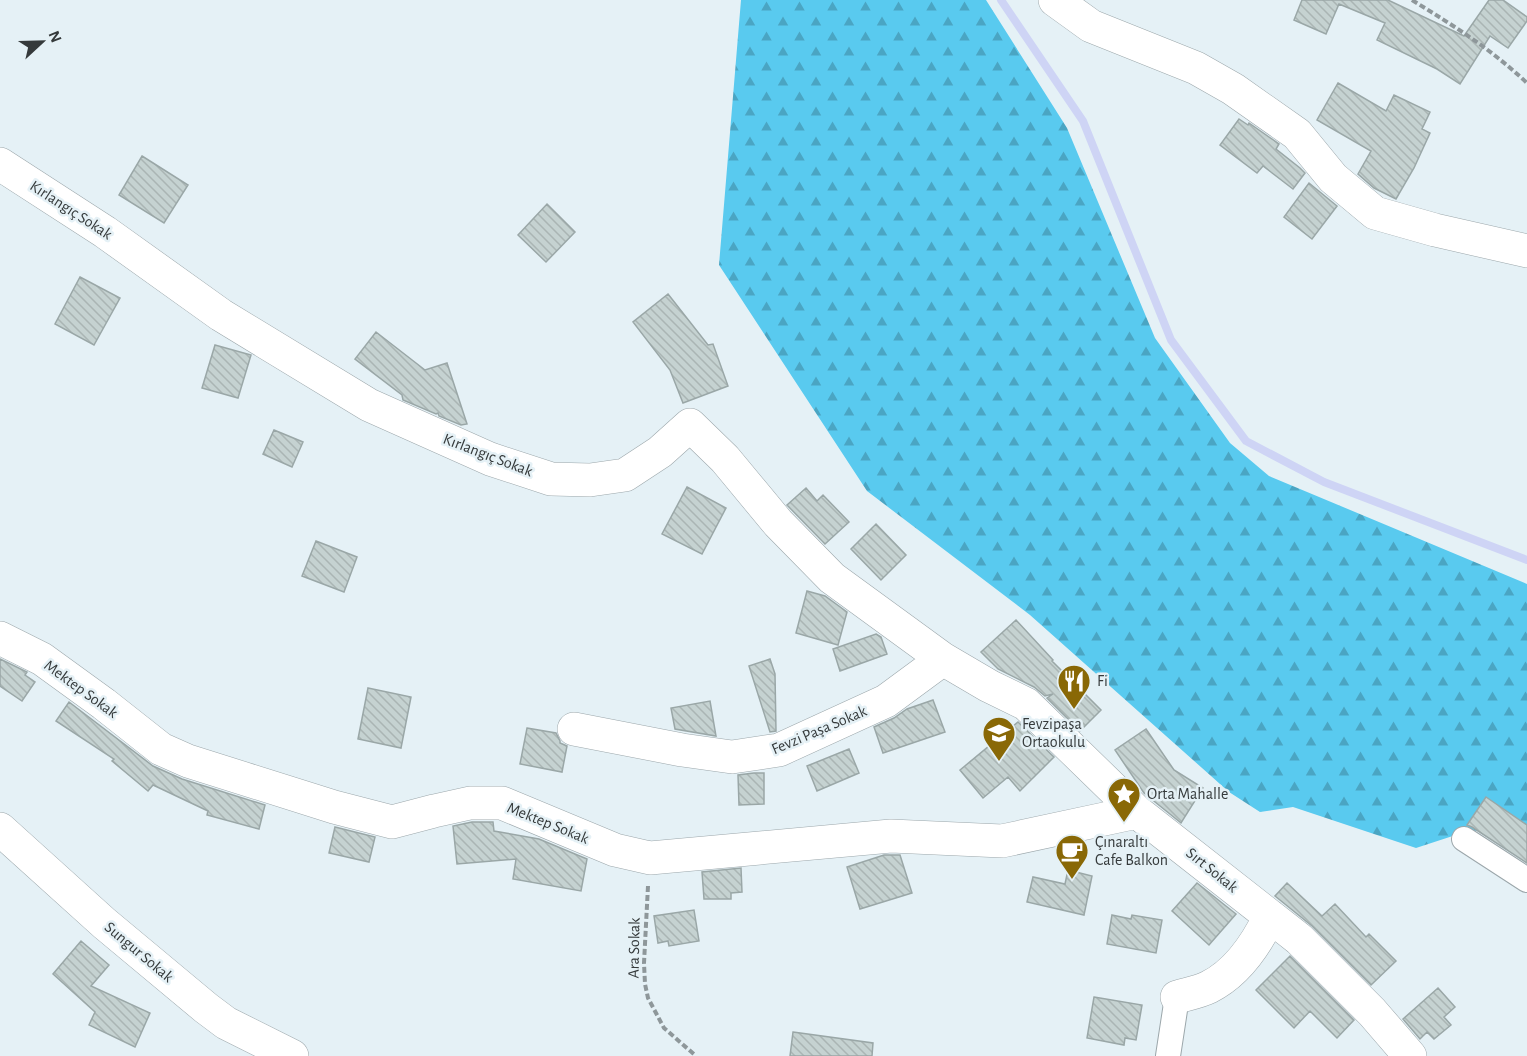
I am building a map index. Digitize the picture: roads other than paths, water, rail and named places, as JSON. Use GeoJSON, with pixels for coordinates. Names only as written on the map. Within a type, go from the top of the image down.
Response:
{"type":"FeatureCollection","features":[{"type":"Feature","properties":{"kind":"street"},"geometry":{"type":"LineString","coordinates":[[1054,0],[1091,27],[1196,68],[1233,89],[1298,134],[1333,178],[1375,213],[1435,230],[1527,251]]}},
{"type":"Feature","properties":{"kind":"street","name":"Kırlangıç Sokak"},"geometry":{"type":"LineString","coordinates":[[0,165],[105,232],[221,315],[369,405],[490,459],[551,478],[590,480],[626,475],[660,452],[690,425],[725,459],[778,523],[832,578],[943,659]]}},
{"type":"Feature","properties":{"kind":"street","name":"Mektep Sokak"},"geometry":{"type":"LineString","coordinates":[[0,638],[42,659],[161,748],[188,761],[334,807],[392,822],[470,804],[502,803],[615,850],[650,858],[891,836],[1002,841],[1137,812]]}},
{"type":"Feature","properties":{"kind":"street","name":"Fevzi Paşa Sokak"},"geometry":{"type":"LineString","coordinates":[[574,729],[682,750],[732,757],[779,750],[886,701],[943,659]]}},
{"type":"Feature","properties":{"kind":"street","name":"Sırt Sokak"},"geometry":{"type":"LineString","coordinates":[[943,659],[989,686],[1026,704],[1137,812],[1307,947],[1372,1012],[1410,1056]]}},
{"type":"Feature","properties":{"kind":"street","name":"Sungur Sokak"},"geometry":{"type":"LineString","coordinates":[[0,829],[104,923],[206,1008],[226,1023],[292,1056]]}},
{"type":"Feature","properties":{"kind":"street"},"geometry":{"type":"LineString","coordinates":[[1464,839],[1527,880]]}},
{"type":"Feature","properties":{"kind":"street"},"geometry":{"type":"LineString","coordinates":[[1168,1056],[1177,997],[1209,987],[1225,976],[1244,958],[1258,940],[1270,916]]}},
{"type":"Feature","properties":{"kind":"waterway"},"geometry":{"type":"LineString","coordinates":[[1001,0],[1083,121],[1171,340],[1246,441],[1324,482],[1527,560]]}},
{"type":"Feature","properties":{"kind":"place","name":"Fi"},"geometry":{"type":"Point","coordinates":[1074,710]}},
{"type":"Feature","properties":{"kind":"place","name":"Fevzipaşa Ortaokulu"},"geometry":{"type":"Point","coordinates":[999,762]}},
{"type":"Feature","properties":{"kind":"place","name":"Orta Mahalle"},"geometry":{"type":"Point","coordinates":[1124,823]}},
{"type":"Feature","properties":{"kind":"place","name":"Çınaraltı Cafe Balkon"},"geometry":{"type":"Point","coordinates":[1072,880]}}]}
